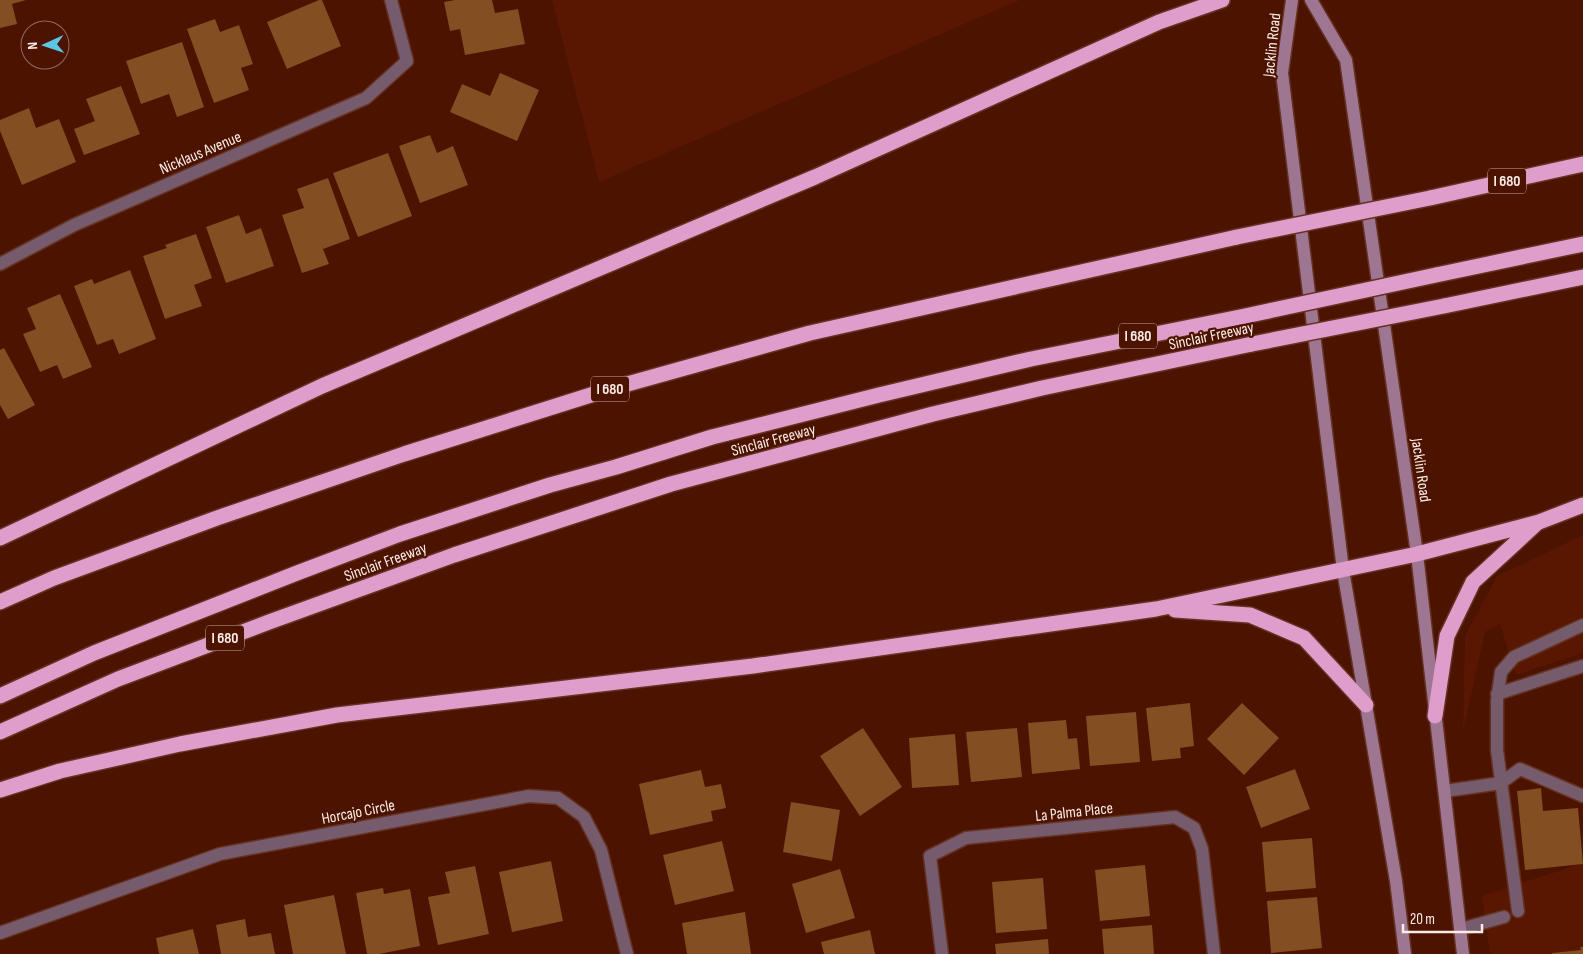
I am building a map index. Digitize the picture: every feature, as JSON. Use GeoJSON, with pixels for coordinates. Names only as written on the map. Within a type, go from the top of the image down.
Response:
{"type":"FeatureCollection","features":[{"type":"Feature","properties":{"kind":"highway"},"geometry":{"type":"LineString","coordinates":[[0,538],[322,386],[815,177],[1159,22],[1222,0]]}},
{"type":"Feature","properties":{"kind":"highway","name":"I 680"},"geometry":{"type":"LineString","coordinates":[[0,602],[54,578],[218,518],[404,454],[613,388],[810,333],[1237,237],[1430,198],[1583,164]]}},
{"type":"Feature","properties":{"kind":"highway","name":"I 680"},"geometry":{"type":"LineString","coordinates":[[0,696],[94,654],[400,534],[550,485],[712,437],[1031,359],[1245,316],[1583,244]]}},
{"type":"Feature","properties":{"kind":"highway","name":"Sinclair Freeway"},"geometry":{"type":"LineString","coordinates":[[0,732],[118,680],[269,622],[454,555],[671,484],[933,414],[1042,388],[1583,277]]}},
{"type":"Feature","properties":{"kind":"highway"},"geometry":{"type":"LineString","coordinates":[[0,790],[70,769],[180,744],[337,715],[753,666],[1156,609],[1417,554],[1539,522],[1583,504]]}},
{"type":"Feature","properties":{"kind":"highway"},"geometry":{"type":"LineString","coordinates":[[1436,716],[1447,636],[1473,582],[1539,522]]}},
{"type":"Feature","properties":{"kind":"highway"},"geometry":{"type":"LineString","coordinates":[[1156,609],[1250,614],[1304,638],[1366,705]]}},
{"type":"Feature","properties":{"kind":"main road","name":"Jacklin Road"},"geometry":{"type":"LineString","coordinates":[[1292,0],[1282,73],[1343,570],[1396,881],[1405,954]]}},
{"type":"Feature","properties":{"kind":"main road","name":"Jacklin Road"},"geometry":{"type":"LineString","coordinates":[[1311,0],[1346,60],[1417,554],[1464,954]]}},
{"type":"Feature","properties":{"kind":"street","name":"Nicklaus Avenue"},"geometry":{"type":"LineString","coordinates":[[0,264],[74,225],[366,98],[407,61],[391,0]]}},
{"type":"Feature","properties":{"kind":"street"},"geometry":{"type":"LineString","coordinates":[[1518,911],[1497,750],[1497,694],[1501,672],[1514,657],[1583,625]]}},
{"type":"Feature","properties":{"kind":"street"},"geometry":{"type":"LineString","coordinates":[[1497,694],[1583,666]]}},
{"type":"Feature","properties":{"kind":"street"},"geometry":{"type":"LineString","coordinates":[[1445,791],[1501,783],[1520,769],[1583,796]]}},
{"type":"Feature","properties":{"kind":"street","name":"Horcajo Circle"},"geometry":{"type":"LineString","coordinates":[[0,933],[220,854],[529,796],[558,798],[584,817],[601,850],[627,954]]}},
{"type":"Feature","properties":{"kind":"street","name":"La Palma Place"},"geometry":{"type":"LineString","coordinates":[[942,954],[930,856],[966,838],[1175,817],[1194,828],[1202,849],[1214,954]]}},
{"type":"Feature","properties":{"kind":"street"},"geometry":{"type":"LineString","coordinates":[[1461,929],[1504,916]]}},
{"type":"Feature","properties":{"kind":"shaded area"},"geometry":{"type":"Polygon","coordinates":[[[552,0],[1020,0],[599,182],[552,0]]]}},
{"type":"Feature","properties":{"kind":"shaded area"},"geometry":{"type":"Polygon","coordinates":[[[1583,535],[1583,653],[1516,675],[1500,624],[1485,632],[1463,731],[1465,636],[1497,576],[1583,535]]]}},
{"type":"Feature","properties":{"kind":"shaded area"},"geometry":{"type":"Polygon","coordinates":[[[1583,863],[1583,954],[1490,954],[1482,896],[1583,863]]]}},
{"type":"Feature","properties":{"kind":"building"},"geometry":{"type":"Polygon","coordinates":[[[0,0],[26,0],[12,4],[17,24],[0,28],[0,0]]]}},
{"type":"Feature","properties":{"kind":"building"},"geometry":{"type":"Polygon","coordinates":[[[322,0],[341,46],[287,69],[267,22],[322,0]]]}},
{"type":"Feature","properties":{"kind":"building"},"geometry":{"type":"Polygon","coordinates":[[[455,0],[492,0],[495,13],[518,9],[525,44],[465,55],[460,29],[450,31],[444,2],[455,0]]]}},
{"type":"Feature","properties":{"kind":"building"},"geometry":{"type":"Polygon","coordinates":[[[215,19],[220,32],[239,25],[253,64],[241,68],[249,90],[214,103],[187,29],[215,19]]]}},
{"type":"Feature","properties":{"kind":"building"},"geometry":{"type":"Polygon","coordinates":[[[182,42],[204,107],[177,117],[169,94],[141,104],[126,61],[182,42]]]}},
{"type":"Feature","properties":{"kind":"building"},"geometry":{"type":"Polygon","coordinates":[[[500,73],[539,90],[517,141],[450,112],[462,84],[490,96],[500,73]]]}},
{"type":"Feature","properties":{"kind":"building"},"geometry":{"type":"Polygon","coordinates":[[[121,86],[140,134],[84,155],[74,129],[95,121],[86,99],[121,86]]]}},
{"type":"Feature","properties":{"kind":"building"},"geometry":{"type":"Polygon","coordinates":[[[29,108],[36,128],[59,119],[76,162],[22,185],[0,131],[0,120],[29,108]]]}},
{"type":"Feature","properties":{"kind":"building"},"geometry":{"type":"Polygon","coordinates":[[[430,135],[437,153],[453,146],[468,185],[420,203],[399,146],[430,135]]]}},
{"type":"Feature","properties":{"kind":"building"},"geometry":{"type":"Polygon","coordinates":[[[388,153],[412,216],[358,237],[333,173],[388,153]]]}},
{"type":"Feature","properties":{"kind":"building"},"geometry":{"type":"Polygon","coordinates":[[[328,178],[350,239],[323,249],[329,264],[302,273],[282,215],[304,208],[297,189],[328,178]]]}},
{"type":"Feature","properties":{"kind":"building"},"geometry":{"type":"Polygon","coordinates":[[[239,215],[246,234],[261,228],[274,266],[226,283],[206,227],[239,215]]]}},
{"type":"Feature","properties":{"kind":"building"},"geometry":{"type":"Polygon","coordinates":[[[196,234],[212,278],[194,285],[202,306],[165,319],[143,256],[167,248],[165,245],[196,234]]]}},
{"type":"Feature","properties":{"kind":"building"},"geometry":{"type":"Polygon","coordinates":[[[130,270],[156,339],[119,354],[113,339],[97,345],[74,286],[92,279],[94,284],[130,270]]]}},
{"type":"Feature","properties":{"kind":"building"},"geometry":{"type":"Polygon","coordinates":[[[60,294],[92,367],[63,379],[57,365],[40,372],[23,334],[36,329],[27,308],[60,294]]]}},
{"type":"Feature","properties":{"kind":"building"},"geometry":{"type":"Polygon","coordinates":[[[4,348],[35,405],[8,419],[0,405],[0,350],[4,348]]]}},
{"type":"Feature","properties":{"kind":"building"},"geometry":{"type":"Polygon","coordinates":[[[1190,703],[1194,746],[1180,748],[1181,758],[1152,761],[1146,708],[1190,703]]]}},
{"type":"Feature","properties":{"kind":"building"},"geometry":{"type":"Polygon","coordinates":[[[1242,703],[1279,738],[1244,775],[1207,739],[1242,703]]]}},
{"type":"Feature","properties":{"kind":"building"},"geometry":{"type":"Polygon","coordinates":[[[1136,712],[1140,762],[1090,766],[1086,716],[1136,712]]]}},
{"type":"Feature","properties":{"kind":"building"},"geometry":{"type":"Polygon","coordinates":[[[1066,720],[1068,739],[1077,738],[1080,769],[1032,774],[1028,723],[1066,720]]]}},
{"type":"Feature","properties":{"kind":"building"},"geometry":{"type":"Polygon","coordinates":[[[863,728],[902,787],[860,816],[820,756],[863,728]]]}},
{"type":"Feature","properties":{"kind":"building"},"geometry":{"type":"Polygon","coordinates":[[[1017,728],[1022,777],[971,782],[966,732],[1017,728]]]}},
{"type":"Feature","properties":{"kind":"building"},"geometry":{"type":"Polygon","coordinates":[[[955,734],[959,785],[912,788],[909,738],[955,734]]]}},
{"type":"Feature","properties":{"kind":"building"},"geometry":{"type":"Polygon","coordinates":[[[1295,769],[1310,809],[1261,828],[1246,787],[1295,769]]]}},
{"type":"Feature","properties":{"kind":"building"},"geometry":{"type":"Polygon","coordinates":[[[701,770],[705,787],[721,784],[726,808],[711,811],[713,821],[650,835],[639,784],[701,770]]]}},
{"type":"Feature","properties":{"kind":"building"},"geometry":{"type":"Polygon","coordinates":[[[1541,788],[1543,811],[1578,808],[1583,864],[1525,870],[1517,791],[1541,788]]]}},
{"type":"Feature","properties":{"kind":"building"},"geometry":{"type":"Polygon","coordinates":[[[791,802],[840,810],[832,861],[783,852],[791,802]]]}},
{"type":"Feature","properties":{"kind":"building"},"geometry":{"type":"Polygon","coordinates":[[[1312,838],[1316,888],[1266,892],[1262,842],[1312,838]]]}},
{"type":"Feature","properties":{"kind":"building"},"geometry":{"type":"Polygon","coordinates":[[[722,841],[734,891],[675,905],[663,855],[722,841]]]}},
{"type":"Feature","properties":{"kind":"building"},"geometry":{"type":"Polygon","coordinates":[[[551,861],[563,921],[512,932],[499,872],[551,861]]]}},
{"type":"Feature","properties":{"kind":"building"},"geometry":{"type":"Polygon","coordinates":[[[1145,865],[1150,916],[1100,921],[1095,870],[1145,865]]]}},
{"type":"Feature","properties":{"kind":"building"},"geometry":{"type":"Polygon","coordinates":[[[475,866],[489,934],[438,945],[428,897],[450,893],[445,872],[475,866]]]}},
{"type":"Feature","properties":{"kind":"building"},"geometry":{"type":"Polygon","coordinates":[[[840,869],[855,918],[806,933],[792,884],[840,869]]]}},
{"type":"Feature","properties":{"kind":"building"},"geometry":{"type":"Polygon","coordinates":[[[1043,878],[1047,929],[996,933],[992,882],[1043,878]]]}},
{"type":"Feature","properties":{"kind":"building"},"geometry":{"type":"Polygon","coordinates":[[[383,888],[384,894],[410,889],[420,946],[379,954],[367,954],[356,893],[383,888]]]}},
{"type":"Feature","properties":{"kind":"building"},"geometry":{"type":"Polygon","coordinates":[[[334,895],[346,954],[293,954],[284,905],[334,895]]]}},
{"type":"Feature","properties":{"kind":"building"},"geometry":{"type":"Polygon","coordinates":[[[1317,897],[1322,948],[1271,953],[1267,901],[1317,897]]]}},
{"type":"Feature","properties":{"kind":"building"},"geometry":{"type":"Polygon","coordinates":[[[745,912],[751,954],[687,954],[682,923],[745,912]]]}},
{"type":"Feature","properties":{"kind":"building"},"geometry":{"type":"Polygon","coordinates":[[[245,919],[248,937],[271,933],[275,954],[221,954],[216,925],[245,919]]]}},
{"type":"Feature","properties":{"kind":"building"},"geometry":{"type":"Polygon","coordinates":[[[1152,925],[1154,954],[1104,954],[1102,929],[1152,925]]]}},
{"type":"Feature","properties":{"kind":"building"},"geometry":{"type":"Polygon","coordinates":[[[193,929],[199,954],[159,954],[156,938],[193,929]]]}},
{"type":"Feature","properties":{"kind":"building"},"geometry":{"type":"Polygon","coordinates":[[[870,930],[875,954],[824,954],[821,942],[870,930]]]}},
{"type":"Feature","properties":{"kind":"building"},"geometry":{"type":"Polygon","coordinates":[[[1048,939],[1049,954],[996,954],[995,944],[1048,939]]]}},
{"type":"Feature","properties":{"kind":"building"},"geometry":{"type":"Polygon","coordinates":[[[1580,947],[1583,947],[1583,954],[1552,954],[1581,950],[1580,947]]]}}]}
